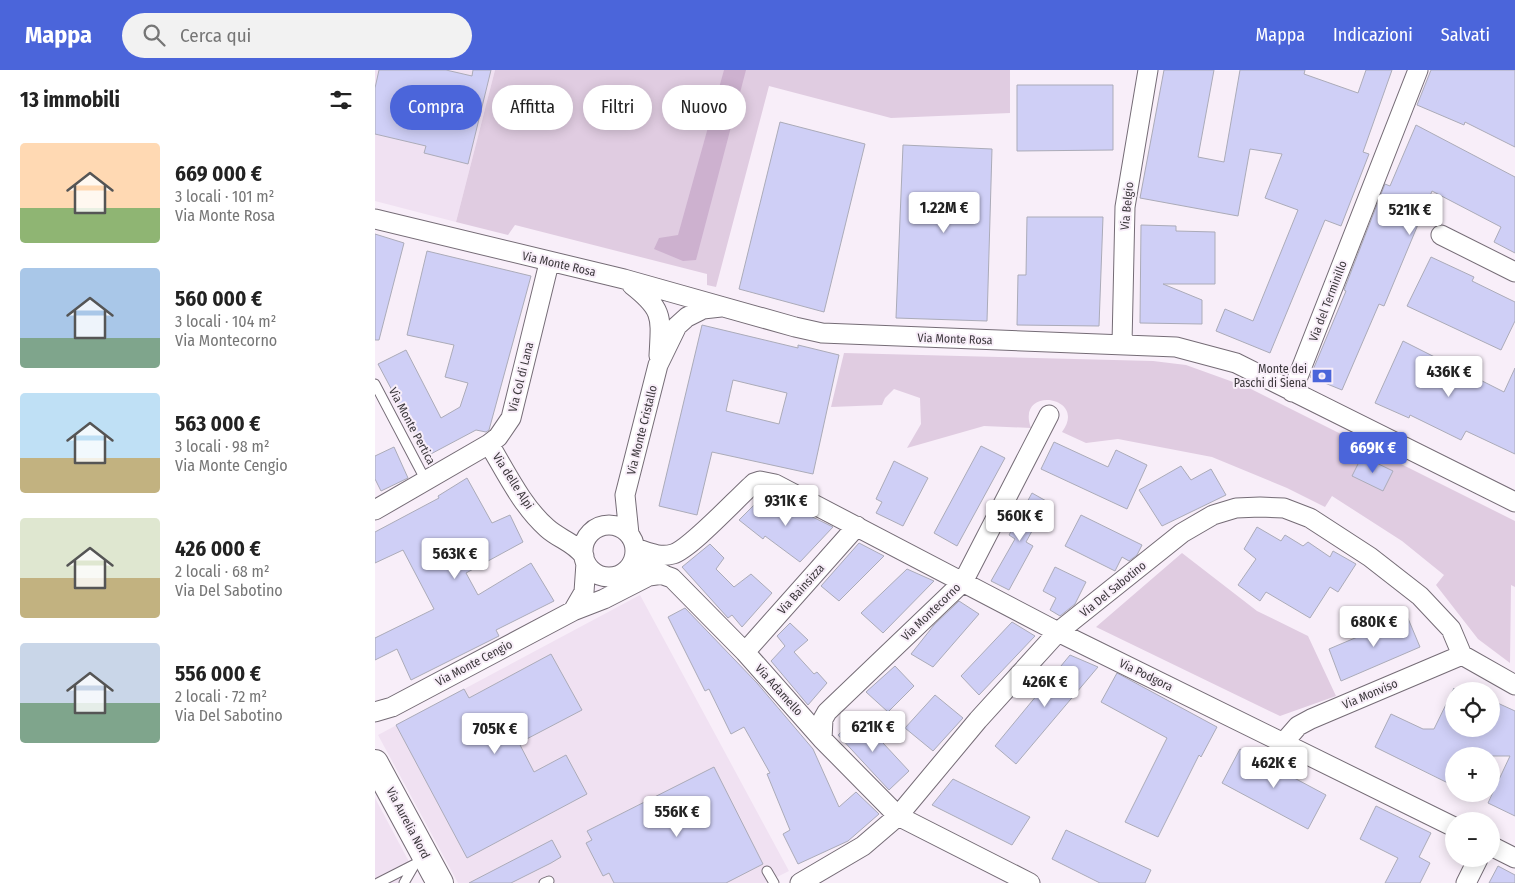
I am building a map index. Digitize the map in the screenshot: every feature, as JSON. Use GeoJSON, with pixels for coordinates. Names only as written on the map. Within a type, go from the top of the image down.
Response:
{"type":"FeatureCollection","features":[{"type":"Feature","properties":{"kind":"main road","name":"Via Aurelia Nord"},"geometry":{"type":"LineString","coordinates":[[375,763],[421,861],[440,883]]}},
{"type":"Feature","properties":{"kind":"street","name":"Via Belgio"},"geometry":{"type":"LineString","coordinates":[[1122,344],[1125,207],[1149,70]]}},
{"type":"Feature","properties":{"kind":"street","name":"Via del Terminillo"},"geometry":{"type":"LineString","coordinates":[[1292,392],[1419,70]]}},
{"type":"Feature","properties":{"kind":"street","name":"Via Monte Rosa"},"geometry":{"type":"LineString","coordinates":[[375,219],[549,263],[624,279],[822,333],[1122,344],[1176,347],[1207,353],[1236,363],[1515,502]]}},
{"type":"Feature","properties":{"kind":"street"},"geometry":{"type":"LineString","coordinates":[[1441,235],[1515,272]]}},
{"type":"Feature","properties":{"kind":"street","name":"Via Col di Lana"},"geometry":{"type":"LineString","coordinates":[[375,510],[498,437],[511,418],[549,263]]}},
{"type":"Feature","properties":{"kind":"street"},"geometry":{"type":"LineString","coordinates":[[624,279],[651,300],[657,310],[659,323],[658,365]]}},
{"type":"Feature","properties":{"kind":"street"},"geometry":{"type":"LineString","coordinates":[[658,365],[677,326],[687,317],[703,310],[725,306]]}},
{"type":"Feature","properties":{"kind":"street","name":"Via Monte Cristallo"},"geometry":{"type":"LineString","coordinates":[[628,569],[634,559],[625,495],[658,365]]}},
{"type":"Feature","properties":{"kind":"street","name":"Via Montecorno"},"geometry":{"type":"LineString","coordinates":[[822,739],[823,719],[827,712],[963,582],[1049,415]]}},
{"type":"Feature","properties":{"kind":"street","name":"Via delle Alpi"},"geometry":{"type":"LineString","coordinates":[[489,444],[530,510],[547,528],[570,542],[585,559]]}},
{"type":"Feature","properties":{"kind":"street","name":"Via Podgora"},"geometry":{"type":"LineString","coordinates":[[681,551],[745,491],[760,481],[775,484],[1058,632],[1445,822]]}},
{"type":"Feature","properties":{"kind":"street","name":"Via Monte Cristallo"},"geometry":{"type":"LineString","coordinates":[[585,559],[586,540],[600,527],[625,495]]}},
{"type":"Feature","properties":{"kind":"street","name":"Via Del Sabotino"},"geometry":{"type":"LineString","coordinates":[[800,883],[857,850],[898,816],[978,720],[1058,632],[1182,533],[1213,515],[1236,508],[1260,507],[1284,508],[1310,518],[1370,557],[1420,596],[1451,629],[1462,655]]}},
{"type":"Feature","properties":{"kind":"street","name":"Via delle Alpi"},"geometry":{"type":"LineString","coordinates":[[538,518],[557,527],[583,530],[600,527]]}},
{"type":"Feature","properties":{"kind":"street"},"geometry":{"type":"LineString","coordinates":[[600,527],[617,526],[632,541],[653,554],[664,555],[681,551]]}},
{"type":"Feature","properties":{"kind":"street","name":"Via Bainsizza"},"geometry":{"type":"LineString","coordinates":[[745,652],[857,526]]}},
{"type":"Feature","properties":{"kind":"street"},"geometry":{"type":"LineString","coordinates":[[668,576],[681,551]]}},
{"type":"Feature","properties":{"kind":"street"},"geometry":{"type":"LineString","coordinates":[[585,559],[595,573],[609,577],[622,574],[628,569]]}},
{"type":"Feature","properties":{"kind":"street"},"geometry":{"type":"LineString","coordinates":[[573,611],[584,592],[585,559]]}},
{"type":"Feature","properties":{"kind":"street","name":"Via Adamello"},"geometry":{"type":"LineString","coordinates":[[628,569],[641,567],[668,576],[745,652],[822,739],[898,816],[1005,878],[1030,883]]}},
{"type":"Feature","properties":{"kind":"street","name":"Via Monte Cengio"},"geometry":{"type":"LineString","coordinates":[[375,712],[392,707],[573,611],[604,600],[649,576],[668,576]]}},
{"type":"Feature","properties":{"kind":"street","name":"Via Monte Cengio"},"geometry":{"type":"LineString","coordinates":[[573,611],[609,577]]}},
{"type":"Feature","properties":{"kind":"street"},"geometry":{"type":"LineString","coordinates":[[1462,655],[1515,685]]}},
{"type":"Feature","properties":{"kind":"street","name":"Via Monviso"},"geometry":{"type":"LineString","coordinates":[[1284,742],[1298,726],[1311,719],[1462,655]]}},
{"type":"Feature","properties":{"kind":"street"},"geometry":{"type":"LineString","coordinates":[[1500,850],[1515,858]]}},
{"type":"Feature","properties":{"kind":"street"},"geometry":{"type":"LineString","coordinates":[[1466,883],[1475,867]]}},
{"type":"Feature","properties":{"kind":"lane","name":"Via Monte Pertica"},"geometry":{"type":"LineString","coordinates":[[375,384],[426,481]]}},
{"type":"Feature","properties":{"kind":"lane"},"geometry":{"type":"LineString","coordinates":[[378,883],[421,861]]}},
{"type":"Feature","properties":{"kind":"lane"},"geometry":{"type":"LineString","coordinates":[[404,883],[421,861]]}},
{"type":"Feature","properties":{"kind":"lane"},"geometry":{"type":"LineString","coordinates":[[767,870],[774,883]]}},
{"type":"Feature","properties":{"kind":"shaded area"},"geometry":{"type":"Polygon","coordinates":[[[375,70],[495,70],[482,121],[482,85],[390,85],[390,130],[480,130],[456,222],[375,201],[375,70]]]}},
{"type":"Feature","properties":{"kind":"shaded area"},"geometry":{"type":"Polygon","coordinates":[[[495,70],[1010,70],[1010,113],[891,118],[769,86],[716,287],[707,285],[707,274],[515,225],[508,235],[456,222],[480,130],[482,130],[482,121],[495,70]]]}},
{"type":"Feature","properties":{"kind":"shaded area"},"geometry":{"type":"Polygon","coordinates":[[[724,70],[746,70],[742,85],[720,85],[724,70]]]}},
{"type":"Feature","properties":{"kind":"shaded area"},"geometry":{"type":"Polygon","coordinates":[[[707,130],[730,130],[696,260],[683,261],[654,249],[659,238],[678,235],[707,130]]]}},
{"type":"Feature","properties":{"kind":"shaded area"},"geometry":{"type":"Polygon","coordinates":[[[844,353],[1153,361],[1186,365],[1247,387],[1515,521],[1515,587],[1511,585],[1510,663],[1478,639],[1436,585],[1444,575],[1402,541],[1332,496],[1325,507],[1287,488],[1212,457],[1118,439],[1086,443],[1062,432],[1068,420],[1066,410],[1060,404],[1051,400],[1041,401],[1033,405],[1029,414],[1031,428],[984,426],[907,448],[921,424],[920,398],[894,389],[885,398],[882,405],[831,407],[844,353]]]}},
{"type":"Feature","properties":{"kind":"shaded area"},"geometry":{"type":"Polygon","coordinates":[[[1182,553],[1257,611],[1308,636],[1336,696],[1280,716],[1096,627],[1182,553]]]}},
{"type":"Feature","properties":{"kind":"shaded area"},"geometry":{"type":"Polygon","coordinates":[[[640,595],[789,871],[765,883],[458,883],[378,735],[640,595]]]}},
{"type":"Feature","properties":{"kind":"shaded area"},"geometry":{"type":"Polygon","coordinates":[[[375,798],[415,873],[409,883],[375,883],[375,798]]]}},
{"type":"Feature","properties":{"kind":"building"},"geometry":{"type":"Polygon","coordinates":[[[379,70],[446,70],[472,76],[473,70],[491,70],[482,107],[482,85],[390,85],[390,130],[476,130],[468,164],[424,153],[426,146],[375,134],[375,88],[379,70]]]}},
{"type":"Feature","properties":{"kind":"building"},"geometry":{"type":"Polygon","coordinates":[[[1164,70],[1214,70],[1198,157],[1224,162],[1240,70],[1305,70],[1304,74],[1358,93],[1366,70],[1392,70],[1363,152],[1369,154],[1341,226],[1325,220],[1270,353],[1216,331],[1225,309],[1253,321],[1298,210],[1265,198],[1282,154],[1250,149],[1238,216],[1140,198],[1164,70]]]}},
{"type":"Feature","properties":{"kind":"building"},"geometry":{"type":"Polygon","coordinates":[[[1431,70],[1515,70],[1515,147],[1465,122],[1464,125],[1417,105],[1431,70]]]}},
{"type":"Feature","properties":{"kind":"building"},"geometry":{"type":"Polygon","coordinates":[[[1017,85],[1113,85],[1113,150],[1017,151],[1017,85]]]}},
{"type":"Feature","properties":{"kind":"building"},"geometry":{"type":"Polygon","coordinates":[[[780,122],[865,144],[824,312],[739,289],[780,122]]]}},
{"type":"Feature","properties":{"kind":"building"},"geometry":{"type":"Polygon","coordinates":[[[1416,125],[1515,177],[1515,253],[1494,242],[1501,227],[1432,191],[1384,306],[1379,304],[1342,390],[1310,377],[1346,291],[1344,290],[1385,184],[1390,186],[1416,125]]]}},
{"type":"Feature","properties":{"kind":"building"},"geometry":{"type":"Polygon","coordinates":[[[903,145],[992,149],[987,321],[896,318],[903,145]]]}},
{"type":"Feature","properties":{"kind":"building"},"geometry":{"type":"Polygon","coordinates":[[[1027,217],[1103,217],[1099,326],[1017,325],[1018,275],[1026,275],[1027,217]]]}},
{"type":"Feature","properties":{"kind":"building"},"geometry":{"type":"Polygon","coordinates":[[[1141,225],[1176,226],[1176,231],[1215,232],[1215,284],[1163,284],[1202,300],[1202,324],[1140,323],[1141,225]]]}},
{"type":"Feature","properties":{"kind":"building"},"geometry":{"type":"Polygon","coordinates":[[[375,234],[404,243],[379,340],[375,340],[375,234]]]}},
{"type":"Feature","properties":{"kind":"building"},"geometry":{"type":"Polygon","coordinates":[[[427,251],[531,276],[489,430],[486,432],[476,430],[427,456],[378,364],[406,350],[441,418],[460,407],[468,383],[445,377],[454,345],[407,335],[427,251]]]}},
{"type":"Feature","properties":{"kind":"building"},"geometry":{"type":"Polygon","coordinates":[[[1431,257],[1474,277],[1472,281],[1515,302],[1515,321],[1501,350],[1407,306],[1431,257]]]}},
{"type":"Feature","properties":{"kind":"building"},"geometry":{"type":"Polygon","coordinates":[[[702,325],[798,348],[798,345],[839,355],[813,474],[712,452],[697,515],[659,506],[702,325]],[[733,380],[726,411],[779,424],[787,393],[733,380]]]}},
{"type":"Feature","properties":{"kind":"building"},"geometry":{"type":"Polygon","coordinates":[[[1403,341],[1504,392],[1515,368],[1515,454],[1466,431],[1461,440],[1410,415],[1409,418],[1375,403],[1403,341]]]}},
{"type":"Feature","properties":{"kind":"building"},"geometry":{"type":"Polygon","coordinates":[[[1054,442],[1108,467],[1116,450],[1147,465],[1127,509],[1041,469],[1054,442]]]}},
{"type":"Feature","properties":{"kind":"building"},"geometry":{"type":"Polygon","coordinates":[[[981,446],[1005,458],[957,546],[934,533],[981,446]]]}},
{"type":"Feature","properties":{"kind":"building"},"geometry":{"type":"Polygon","coordinates":[[[394,447],[408,478],[381,491],[375,479],[375,456],[394,447]]]}},
{"type":"Feature","properties":{"kind":"building"},"geometry":{"type":"Polygon","coordinates":[[[1362,456],[1393,471],[1383,491],[1352,476],[1362,456]]]}},
{"type":"Feature","properties":{"kind":"building"},"geometry":{"type":"Polygon","coordinates":[[[894,461],[928,478],[903,526],[876,513],[882,502],[876,499],[894,461]]]}},
{"type":"Feature","properties":{"kind":"building"},"geometry":{"type":"Polygon","coordinates":[[[1181,466],[1191,480],[1211,469],[1226,495],[1162,526],[1139,490],[1181,466]]]}},
{"type":"Feature","properties":{"kind":"building"},"geometry":{"type":"Polygon","coordinates":[[[467,478],[492,523],[510,515],[523,542],[466,573],[478,595],[531,563],[554,601],[496,630],[499,636],[411,680],[397,649],[375,660],[375,638],[434,609],[403,550],[375,563],[375,532],[439,498],[438,496],[467,478]]]}},
{"type":"Feature","properties":{"kind":"building"},"geometry":{"type":"Polygon","coordinates":[[[1032,493],[1048,502],[1026,542],[1033,546],[1009,590],[991,581],[1015,539],[1009,535],[1032,493]]]}},
{"type":"Feature","properties":{"kind":"building"},"geometry":{"type":"Polygon","coordinates":[[[762,497],[780,507],[784,503],[833,527],[800,562],[765,536],[763,539],[739,520],[762,497]]]}},
{"type":"Feature","properties":{"kind":"building"},"geometry":{"type":"Polygon","coordinates":[[[1081,515],[1142,545],[1137,555],[1129,561],[1122,557],[1115,571],[1065,546],[1081,515]]]}},
{"type":"Feature","properties":{"kind":"building"},"geometry":{"type":"Polygon","coordinates":[[[1257,527],[1281,541],[1285,535],[1303,546],[1308,542],[1330,557],[1333,551],[1356,564],[1338,592],[1330,587],[1310,618],[1266,592],[1260,601],[1238,585],[1256,559],[1244,549],[1257,527]]]}},
{"type":"Feature","properties":{"kind":"building"},"geometry":{"type":"Polygon","coordinates":[[[859,543],[884,556],[839,601],[821,586],[859,543]]]}},
{"type":"Feature","properties":{"kind":"building"},"geometry":{"type":"Polygon","coordinates":[[[710,544],[724,558],[716,569],[734,587],[751,574],[772,593],[742,627],[732,615],[728,618],[682,567],[710,544]]]}},
{"type":"Feature","properties":{"kind":"building"},"geometry":{"type":"Polygon","coordinates":[[[1055,567],[1086,582],[1075,604],[1060,616],[1050,610],[1056,598],[1043,591],[1055,567]]]}},
{"type":"Feature","properties":{"kind":"building"},"geometry":{"type":"Polygon","coordinates":[[[907,569],[934,581],[883,633],[861,613],[907,569]]]}},
{"type":"Feature","properties":{"kind":"building"},"geometry":{"type":"Polygon","coordinates":[[[959,601],[979,614],[933,667],[911,654],[934,625],[959,601]]]}},
{"type":"Feature","properties":{"kind":"building"},"geometry":{"type":"Polygon","coordinates":[[[685,608],[757,683],[813,749],[839,807],[856,792],[879,814],[848,841],[798,864],[783,834],[790,830],[767,774],[770,773],[744,727],[731,734],[709,689],[705,691],[668,617],[685,608]]]}},
{"type":"Feature","properties":{"kind":"building"},"geometry":{"type":"Polygon","coordinates":[[[1407,616],[1420,647],[1341,681],[1329,649],[1407,616]]]}},
{"type":"Feature","properties":{"kind":"building"},"geometry":{"type":"Polygon","coordinates":[[[1012,622],[1035,636],[979,695],[961,676],[1012,622]]]}},
{"type":"Feature","properties":{"kind":"building"},"geometry":{"type":"Polygon","coordinates":[[[790,623],[808,640],[794,652],[814,674],[817,672],[827,683],[808,705],[771,661],[785,646],[777,636],[790,623]]]}},
{"type":"Feature","properties":{"kind":"building"},"geometry":{"type":"Polygon","coordinates":[[[551,654],[582,710],[519,743],[534,772],[566,755],[587,794],[467,858],[396,725],[464,689],[469,698],[551,654]]]}},
{"type":"Feature","properties":{"kind":"building"},"geometry":{"type":"Polygon","coordinates":[[[1070,655],[1098,667],[1016,764],[995,746],[1070,655]]]}},
{"type":"Feature","properties":{"kind":"building"},"geometry":{"type":"Polygon","coordinates":[[[895,666],[914,686],[888,712],[866,692],[895,666]]]}},
{"type":"Feature","properties":{"kind":"building"},"geometry":{"type":"Polygon","coordinates":[[[1117,673],[1217,727],[1201,757],[1199,755],[1158,837],[1125,822],[1167,738],[1101,702],[1117,673]]]}},
{"type":"Feature","properties":{"kind":"building"},"geometry":{"type":"Polygon","coordinates":[[[935,695],[963,718],[933,751],[905,728],[935,695]]]}},
{"type":"Feature","properties":{"kind":"building"},"geometry":{"type":"Polygon","coordinates":[[[1500,704],[1515,711],[1515,816],[1488,803],[1500,802],[1500,777],[1510,756],[1500,756],[1500,747],[1445,747],[1445,782],[1375,747],[1391,714],[1423,729],[1434,729],[1445,706],[1445,737],[1500,737],[1500,704]]]}},
{"type":"Feature","properties":{"kind":"building"},"geometry":{"type":"Polygon","coordinates":[[[858,716],[909,771],[889,790],[838,735],[858,716]]]}},
{"type":"Feature","properties":{"kind":"building"},"geometry":{"type":"Polygon","coordinates":[[[1240,749],[1326,795],[1308,829],[1222,783],[1240,749]]]}},
{"type":"Feature","properties":{"kind":"building"},"geometry":{"type":"Polygon","coordinates":[[[714,767],[763,864],[726,883],[614,883],[609,873],[603,876],[586,843],[592,840],[587,831],[714,767]]]}},
{"type":"Feature","properties":{"kind":"building"},"geometry":{"type":"Polygon","coordinates":[[[953,779],[1030,817],[1012,845],[932,805],[953,779]]]}},
{"type":"Feature","properties":{"kind":"building"},"geometry":{"type":"Polygon","coordinates":[[[1376,806],[1431,833],[1419,857],[1430,863],[1420,883],[1385,883],[1398,858],[1360,839],[1376,806]]]}},
{"type":"Feature","properties":{"kind":"building"},"geometry":{"type":"Polygon","coordinates":[[[1066,830],[1151,870],[1145,883],[1100,883],[1052,859],[1066,830]]]}},
{"type":"Feature","properties":{"kind":"building"},"geometry":{"type":"Polygon","coordinates":[[[552,840],[561,857],[551,863],[511,883],[469,883],[552,840]]]}},
{"type":"Feature","properties":{"kind":"building"},"geometry":{"type":"Polygon","coordinates":[[[1497,867],[1515,875],[1515,883],[1489,883],[1497,867]]]}},
{"type":"Feature","properties":{"kind":"place","name":"Monte dei Paschi di Siena"},"geometry":{"type":"Point","coordinates":[1322,376]}}]}
